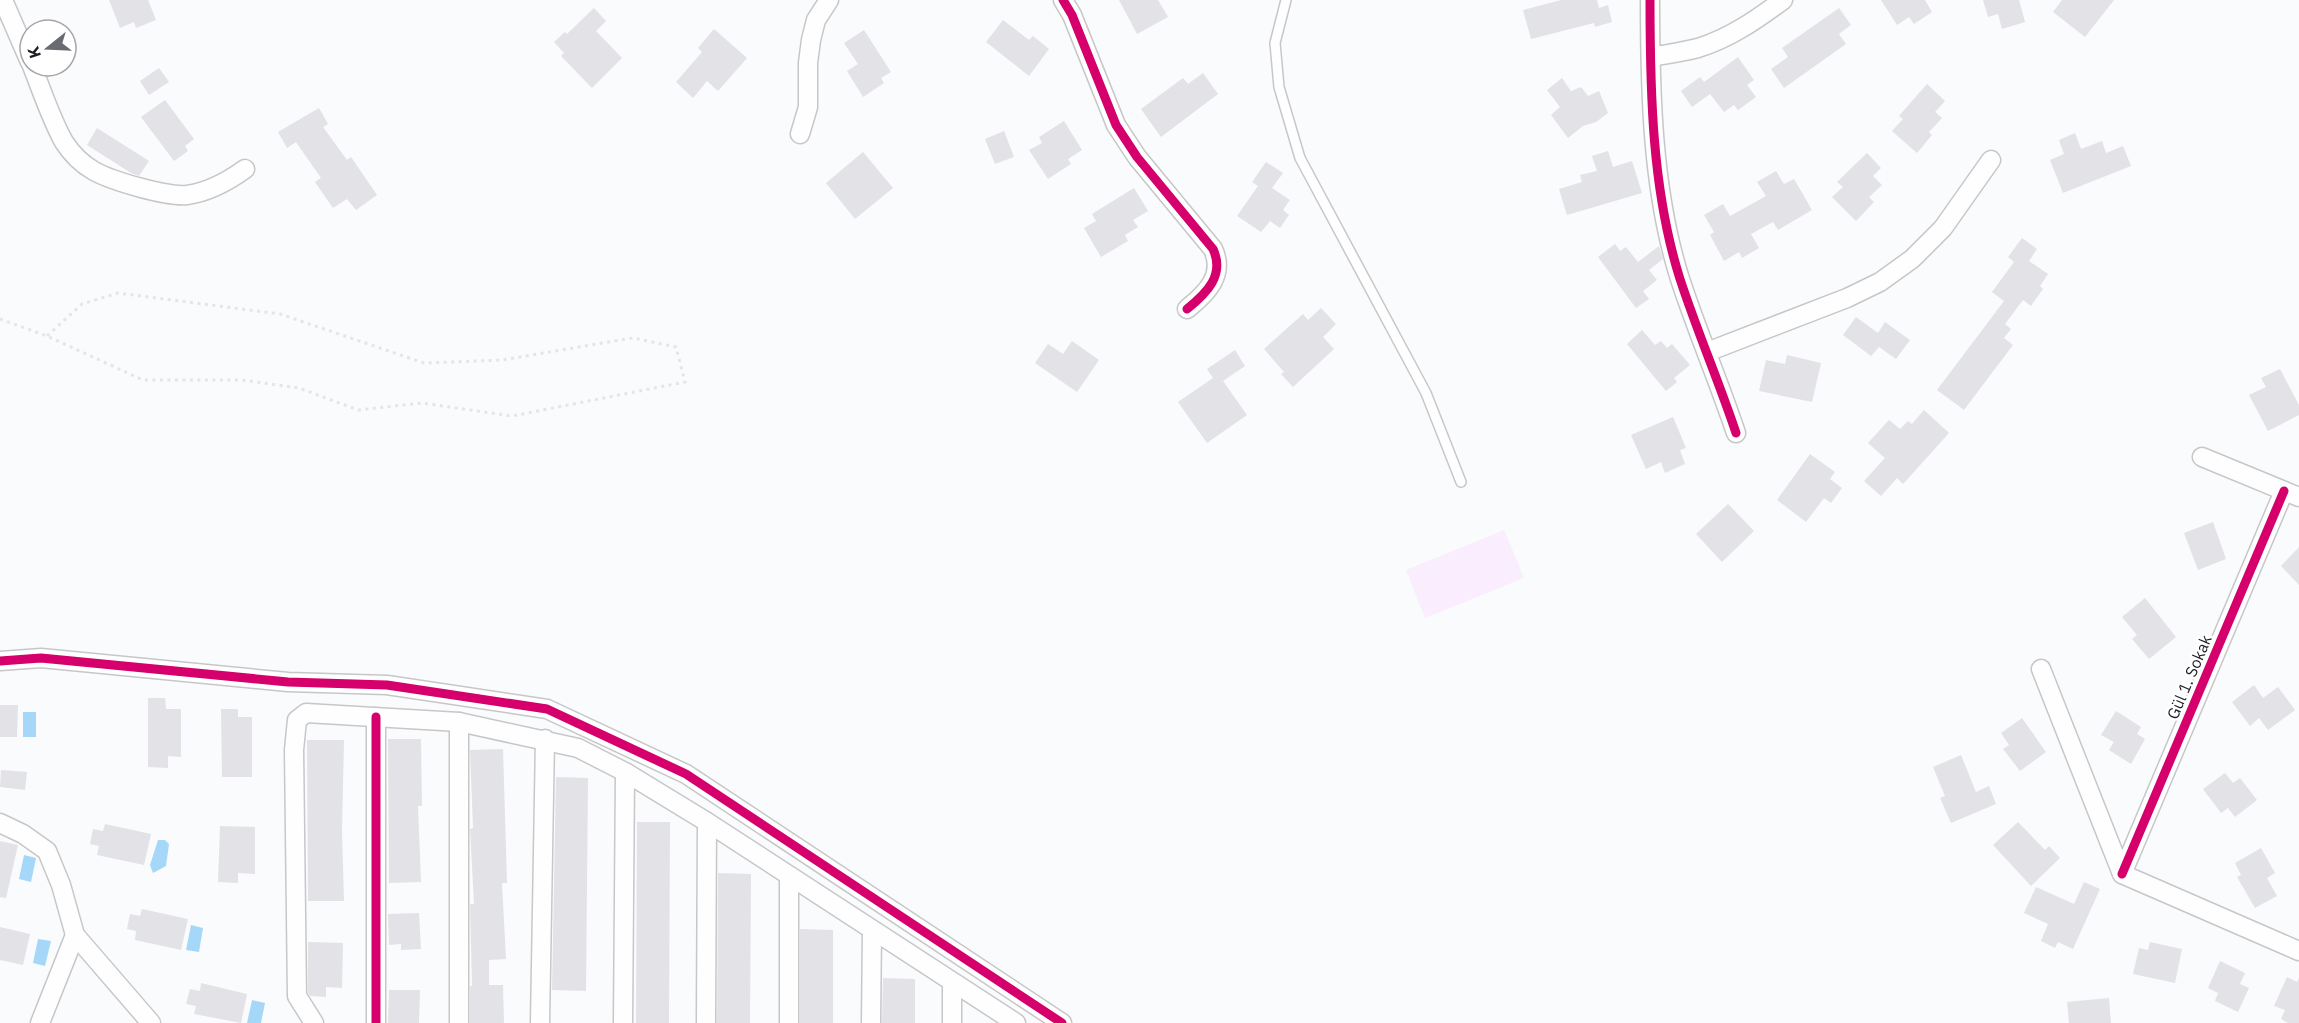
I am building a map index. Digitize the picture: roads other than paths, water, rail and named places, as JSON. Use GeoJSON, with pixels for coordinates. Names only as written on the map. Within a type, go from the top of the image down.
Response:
{"type":"FeatureCollection","features":[{"type":"Feature","properties":{"kind":"street"},"geometry":{"type":"LineString","coordinates":[[3,0],[18,34]]}},
{"type":"Feature","properties":{"kind":"street"},"geometry":{"type":"LineString","coordinates":[[800,134],[808,107],[808,63],[811,40],[816,20],[829,0]]}},
{"type":"Feature","properties":{"kind":"street"},"geometry":{"type":"LineString","coordinates":[[1063,0],[1072,15],[1116,125],[1137,157],[1213,249],[1218,259],[1218,271],[1214,282],[1202,298],[1187,309]]}},
{"type":"Feature","properties":{"kind":"street"},"geometry":{"type":"LineString","coordinates":[[1650,0],[1654,122],[1661,198],[1680,278],[1736,433]]}},
{"type":"Feature","properties":{"kind":"street"},"geometry":{"type":"LineString","coordinates":[[1652,57],[1697,48],[1727,36],[1750,24],[1783,0]]}},
{"type":"Feature","properties":{"kind":"street"},"geometry":{"type":"LineString","coordinates":[[37,78],[64,143],[79,160],[94,171],[168,194],[185,195],[207,191],[245,169]]}},
{"type":"Feature","properties":{"kind":"street"},"geometry":{"type":"LineString","coordinates":[[1707,352],[1848,298],[1880,282],[1912,260],[1943,228],[1991,160]]}},
{"type":"Feature","properties":{"kind":"street"},"geometry":{"type":"LineString","coordinates":[[2202,457],[2291,494]]}},
{"type":"Feature","properties":{"kind":"street","name":"Gül 1. Sokak"},"geometry":{"type":"LineString","coordinates":[[2122,874],[2291,494]]}},
{"type":"Feature","properties":{"kind":"street"},"geometry":{"type":"LineString","coordinates":[[0,661],[41,658],[288,682],[387,685],[547,709],[686,774],[1062,1023]]}},
{"type":"Feature","properties":{"kind":"street"},"geometry":{"type":"LineString","coordinates":[[2041,669],[2122,874],[2299,951]]}},
{"type":"Feature","properties":{"kind":"street"},"geometry":{"type":"LineString","coordinates":[[314,1023],[297,996],[294,750],[297,720],[306,713],[459,722],[579,748],[625,772],[707,822],[1016,1023]]}},
{"type":"Feature","properties":{"kind":"street"},"geometry":{"type":"LineString","coordinates":[[376,717],[376,1023]]}},
{"type":"Feature","properties":{"kind":"street"},"geometry":{"type":"LineString","coordinates":[[459,722],[459,1023]]}},
{"type":"Feature","properties":{"kind":"street"},"geometry":{"type":"LineString","coordinates":[[540,1023],[545,740]]}},
{"type":"Feature","properties":{"kind":"street"},"geometry":{"type":"LineString","coordinates":[[624,1023],[625,772]]}},
{"type":"Feature","properties":{"kind":"street"},"geometry":{"type":"LineString","coordinates":[[705,1023],[707,822]]}},
{"type":"Feature","properties":{"kind":"street"},"geometry":{"type":"LineString","coordinates":[[0,823],[23,834],[47,851],[61,885],[75,935],[151,1023]]}},
{"type":"Feature","properties":{"kind":"street"},"geometry":{"type":"LineString","coordinates":[[789,877],[789,1023]]}},
{"type":"Feature","properties":{"kind":"street"},"geometry":{"type":"LineString","coordinates":[[871,1023],[872,930]]}},
{"type":"Feature","properties":{"kind":"street"},"geometry":{"type":"LineString","coordinates":[[40,1023],[75,935]]}},
{"type":"Feature","properties":{"kind":"street"},"geometry":{"type":"LineString","coordinates":[[952,982],[952,1023]]}},
{"type":"Feature","properties":{"kind":"lane"},"geometry":{"type":"LineString","coordinates":[[1286,0],[1275,43],[1279,87],[1300,158],[1426,393],[1461,482]]}},
{"type":"Feature","properties":{"kind":"water"},"geometry":{"type":"Polygon","coordinates":[[[23,712],[36,712],[36,737],[23,737],[23,712]]]}},
{"type":"Feature","properties":{"kind":"water"},"geometry":{"type":"Polygon","coordinates":[[[158,840],[165,840],[169,844],[166,866],[153,873],[150,865],[158,840]]]}},
{"type":"Feature","properties":{"kind":"water"},"geometry":{"type":"Polygon","coordinates":[[[24,855],[36,858],[31,882],[19,879],[24,855]]]}},
{"type":"Feature","properties":{"kind":"water"},"geometry":{"type":"Polygon","coordinates":[[[191,925],[203,928],[199,952],[186,950],[191,925]]]}},
{"type":"Feature","properties":{"kind":"water"},"geometry":{"type":"Polygon","coordinates":[[[38,939],[51,941],[45,966],[33,963],[38,939]]]}},
{"type":"Feature","properties":{"kind":"water"},"geometry":{"type":"Polygon","coordinates":[[[252,1000],[265,1003],[261,1023],[247,1023],[252,1000]]]}}]}
